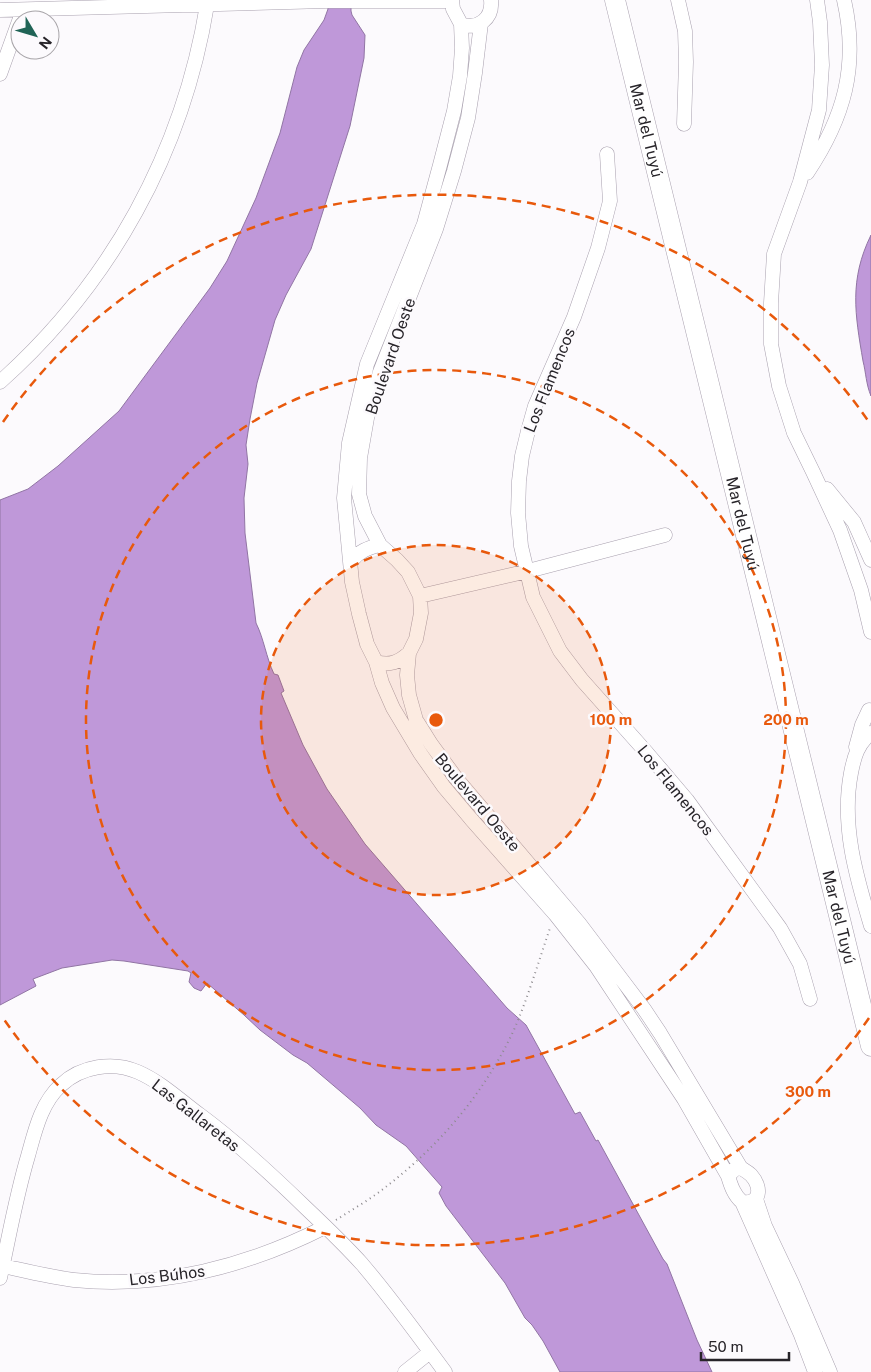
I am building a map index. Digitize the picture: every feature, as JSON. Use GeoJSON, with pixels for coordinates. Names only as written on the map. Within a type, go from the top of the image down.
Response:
{"type":"FeatureCollection","features":[{"type":"Feature","properties":{"kind":"street","name":"Boulevard Oeste"},"geometry":{"type":"LineString","coordinates":[[491,0],[492,6],[489,14],[481,23],[468,118],[454,171],[367,364],[361,417],[359,494],[365,516],[380,545],[408,572],[420,596],[421,613],[416,639],[409,653],[407,675],[409,695],[416,720],[456,778],[574,927],[596,966],[741,1168]]}},
{"type":"Feature","properties":{"kind":"street","name":"Mar del Tuyú"},"geometry":{"type":"LineString","coordinates":[[615,0],[871,1046]]}},
{"type":"Feature","properties":{"kind":"street"},"geometry":{"type":"LineString","coordinates":[[678,0],[684,31],[686,62],[684,124]]}},
{"type":"Feature","properties":{"kind":"street"},"geometry":{"type":"LineString","coordinates":[[817,0],[822,65],[819,110],[800,182],[774,254],[771,344],[778,386],[794,433],[814,472],[866,589],[871,632]]}},
{"type":"Feature","properties":{"kind":"street"},"geometry":{"type":"LineString","coordinates":[[800,182],[821,152],[839,115],[847,82],[850,47],[844,0]]}},
{"type":"Feature","properties":{"kind":"street"},"geometry":{"type":"LineString","coordinates":[[22,10],[326,1],[452,1]]}},
{"type":"Feature","properties":{"kind":"street","name":"Boulevard Oeste"},"geometry":{"type":"LineString","coordinates":[[430,227],[454,111],[462,48],[461,24],[452,9],[452,1]]}},
{"type":"Feature","properties":{"kind":"street"},"geometry":{"type":"LineString","coordinates":[[0,382],[57,325],[87,289],[115,249],[138,209],[161,163],[181,114],[197,59],[207,5]]}},
{"type":"Feature","properties":{"kind":"street"},"geometry":{"type":"LineString","coordinates":[[461,24],[474,26],[481,23]]}},
{"type":"Feature","properties":{"kind":"street"},"geometry":{"type":"LineString","coordinates":[[0,74],[10,45]]}},
{"type":"Feature","properties":{"kind":"street"},"geometry":{"type":"LineString","coordinates":[[819,110],[839,115]]}},
{"type":"Feature","properties":{"kind":"street","name":"Los Flamencos"},"geometry":{"type":"LineString","coordinates":[[607,154],[610,201],[598,248],[574,316],[536,406],[522,456],[518,513],[521,546],[533,596],[560,651],[582,680],[687,800],[743,875],[780,928],[800,964],[810,1000]]}},
{"type":"Feature","properties":{"kind":"street","name":"Boulevard Oeste"},"geometry":{"type":"LineString","coordinates":[[361,417],[349,443],[344,498],[352,582],[367,644],[376,662],[382,683],[393,708],[420,753],[444,787],[555,914],[574,927]]}},
{"type":"Feature","properties":{"kind":"street"},"geometry":{"type":"LineString","coordinates":[[814,472],[854,522],[871,560]]}},
{"type":"Feature","properties":{"kind":"street"},"geometry":{"type":"LineString","coordinates":[[840,530],[854,522]]}},
{"type":"Feature","properties":{"kind":"street"},"geometry":{"type":"LineString","coordinates":[[420,596],[528,571],[666,535]]}},
{"type":"Feature","properties":{"kind":"street"},"geometry":{"type":"LineString","coordinates":[[351,561],[358,552],[380,545]]}},
{"type":"Feature","properties":{"kind":"street"},"geometry":{"type":"LineString","coordinates":[[376,662],[386,664],[400,661],[409,653]]}},
{"type":"Feature","properties":{"kind":"street"},"geometry":{"type":"LineString","coordinates":[[871,708],[859,734],[847,792],[848,835],[871,926]]}},
{"type":"Feature","properties":{"kind":"street"},"geometry":{"type":"LineString","coordinates":[[854,756],[860,744],[871,733]]}},
{"type":"Feature","properties":{"kind":"street"},"geometry":{"type":"LineString","coordinates":[[444,787],[456,778]]}},
{"type":"Feature","properties":{"kind":"street","name":"Las Gallaretas"},"geometry":{"type":"LineString","coordinates":[[1,1272],[17,1195],[44,1108],[59,1086],[70,1077],[84,1070],[111,1066],[126,1068],[138,1072],[155,1082],[215,1126],[272,1175],[360,1263],[399,1309],[444,1372]]}},
{"type":"Feature","properties":{"kind":"street","name":"Boulevard Oeste"},"geometry":{"type":"LineString","coordinates":[[690,1097],[728,1176]]}},
{"type":"Feature","properties":{"kind":"street"},"geometry":{"type":"LineString","coordinates":[[815,1372],[801,1335],[786,1285],[756,1199],[758,1192],[756,1184],[750,1174],[741,1168],[735,1169],[728,1176],[736,1197],[742,1202],[786,1285],[830,1372]]}},
{"type":"Feature","properties":{"kind":"street"},"geometry":{"type":"LineString","coordinates":[[742,1202],[753,1202],[756,1199]]}},
{"type":"Feature","properties":{"kind":"street","name":"Los Búhos"},"geometry":{"type":"LineString","coordinates":[[1,1272],[73,1280],[108,1281],[161,1278],[219,1268],[253,1258],[296,1242],[325,1227]]}},
{"type":"Feature","properties":{"kind":"street"},"geometry":{"type":"LineString","coordinates":[[405,1372],[430,1352]]}},
{"type":"Feature","properties":{"kind":"path"},"geometry":{"type":"LineString","coordinates":[[325,1227],[385,1188],[408,1169],[454,1123],[485,1082],[505,1047],[524,1005],[555,914]]}},
{"type":"Feature","properties":{"kind":"shaded area"},"geometry":{"type":"Polygon","coordinates":[[[328,0],[351,0],[352,15],[365,35],[364,58],[350,126],[311,249],[275,320],[257,383],[250,419],[246,445],[248,464],[244,498],[245,533],[256,623],[271,668],[274,674],[278,675],[284,691],[281,693],[303,745],[327,789],[365,844],[507,1008],[526,1025],[575,1114],[580,1112],[596,1141],[598,1140],[667,1264],[697,1340],[712,1372],[560,1372],[543,1341],[525,1318],[505,1283],[446,1206],[439,1193],[442,1187],[406,1146],[376,1125],[360,1108],[307,1063],[260,1030],[207,983],[201,991],[194,988],[189,982],[191,973],[188,971],[112,960],[62,968],[33,979],[36,986],[0,1005],[0,500],[28,489],[58,466],[119,411],[210,288],[227,261],[256,198],[280,133],[297,67],[304,50],[324,20],[328,9],[328,0]]]}},
{"type":"Feature","properties":{"kind":"shaded area"},"geometry":{"type":"Polygon","coordinates":[[[871,235],[871,396],[860,344],[856,297],[859,267],[871,235]]]}}]}
